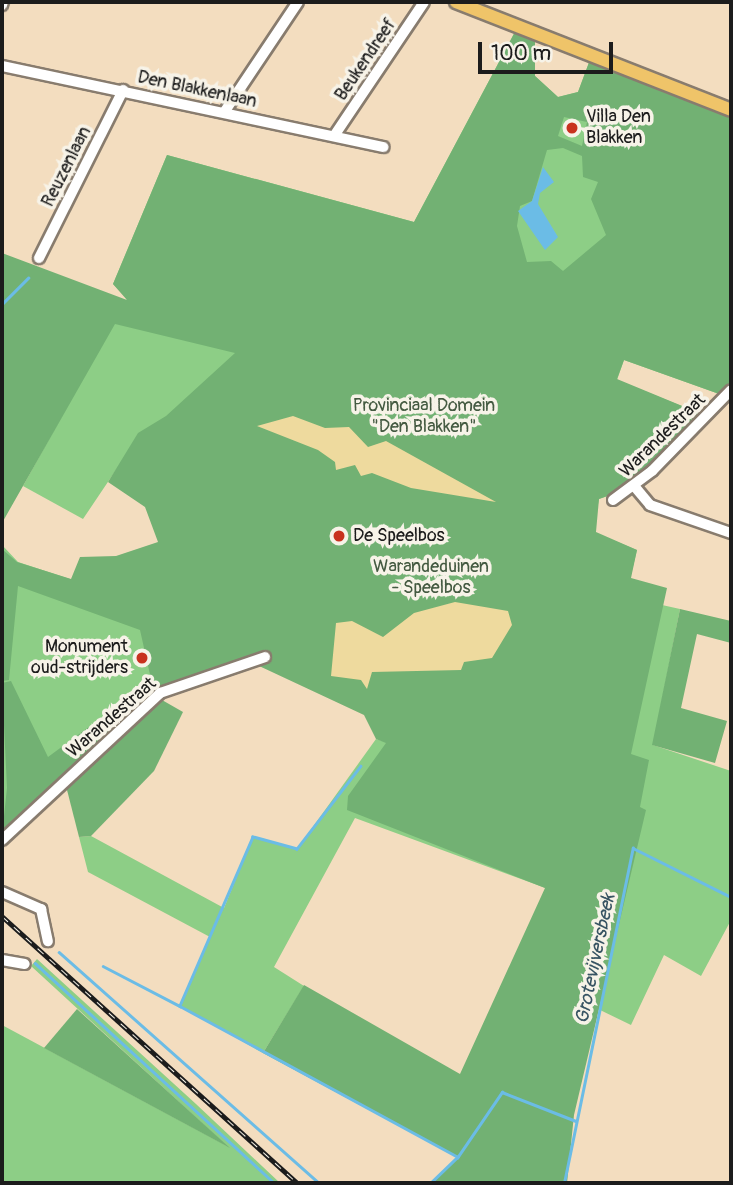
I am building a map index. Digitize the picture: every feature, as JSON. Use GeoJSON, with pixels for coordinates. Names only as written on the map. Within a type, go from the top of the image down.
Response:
{"type":"FeatureCollection","features":[{"type":"Feature","properties":{"kind":"main road"},"geometry":{"type":"LineString","coordinates":[[456,2],[731,110]]}},
{"type":"Feature","properties":{"kind":"street"},"geometry":{"type":"LineString","coordinates":[[225,111],[298,2]]}},
{"type":"Feature","properties":{"kind":"street","name":"Beukendreef"},"geometry":{"type":"LineString","coordinates":[[334,136],[424,2]]}},
{"type":"Feature","properties":{"kind":"street","name":"Den Blakkenlaan"},"geometry":{"type":"LineString","coordinates":[[2,65],[384,147]]}},
{"type":"Feature","properties":{"kind":"street","name":"Reuzenlaan"},"geometry":{"type":"LineString","coordinates":[[39,258],[123,90]]}},
{"type":"Feature","properties":{"kind":"street","name":"Warandestraat"},"geometry":{"type":"LineString","coordinates":[[613,500],[635,486],[731,390]]}},
{"type":"Feature","properties":{"kind":"street"},"geometry":{"type":"LineString","coordinates":[[635,486],[650,505],[731,533]]}},
{"type":"Feature","properties":{"kind":"street","name":"Warandestraat"},"geometry":{"type":"LineString","coordinates":[[2,840],[160,693],[265,657]]}},
{"type":"Feature","properties":{"kind":"street"},"geometry":{"type":"LineString","coordinates":[[2,892],[41,909],[48,940]]}},
{"type":"Feature","properties":{"kind":"street"},"geometry":{"type":"LineString","coordinates":[[2,960],[25,964]]}},
{"type":"Feature","properties":{"kind":"green space","name":"Provinciaal Domein \"Den Blakken\""},"geometry":{"type":"Polygon","coordinates":[[[517,28],[535,40],[535,76],[558,97],[578,92],[591,57],[731,116],[731,383],[722,395],[624,360],[617,380],[704,415],[630,488],[599,499],[593,532],[637,550],[630,579],[662,605],[680,609],[653,745],[731,771],[731,920],[701,976],[664,955],[631,1025],[598,1009],[619,915],[355,818],[274,967],[304,986],[263,1053],[180,1006],[210,937],[88,872],[79,837],[91,836],[224,908],[253,837],[297,849],[376,739],[386,742],[356,701],[251,663],[157,692],[2,835],[2,545],[18,562],[183,616],[234,454],[120,464],[83,519],[23,486],[127,299],[113,284],[167,155],[414,222],[517,28]]]}},
{"type":"Feature","properties":{"kind":"green space","name":"Provinciaal Domein \"Den Blakken\""},"geometry":{"type":"Polygon","coordinates":[[[517,28],[535,40],[535,76],[558,97],[578,92],[591,57],[731,116],[731,383],[722,395],[624,360],[617,379],[704,415],[630,488],[599,499],[596,532],[637,550],[631,578],[667,588],[631,754],[649,760],[640,807],[646,810],[574,1115],[567,1183],[431,1183],[457,1157],[263,1053],[304,985],[460,1074],[545,888],[347,810],[348,796],[386,743],[376,739],[364,715],[257,665],[157,692],[134,715],[123,702],[151,679],[140,630],[18,586],[9,680],[2,681],[2,549],[17,562],[71,579],[80,557],[116,556],[158,542],[145,507],[108,482],[138,433],[166,416],[235,353],[115,324],[2,523],[2,253],[127,300],[113,284],[167,155],[414,222],[517,28]],[[564,117],[558,136],[582,146],[587,122],[564,117]],[[563,148],[547,150],[532,201],[520,206],[517,226],[527,262],[551,261],[563,271],[606,235],[591,199],[598,182],[583,177],[582,156],[563,148]]]}},
{"type":"Feature","properties":{"kind":"green space"},"geometry":{"type":"Polygon","coordinates":[[[680,609],[731,621],[731,643],[697,634],[681,708],[727,721],[715,763],[652,745],[680,609]]]}},
{"type":"Feature","properties":{"kind":"green space"},"geometry":{"type":"Polygon","coordinates":[[[11,681],[48,757],[120,704],[131,718],[2,835],[7,788],[2,683],[11,681]]]}},
{"type":"Feature","properties":{"kind":"green space"},"geometry":{"type":"Polygon","coordinates":[[[162,700],[183,712],[154,771],[91,836],[79,837],[66,786],[162,700]]]}},
{"type":"Feature","properties":{"kind":"green space"},"geometry":{"type":"Polygon","coordinates":[[[37,959],[280,1183],[2,1183],[2,1025],[227,1146],[31,966],[37,959]]]}},
{"type":"Feature","properties":{"kind":"green space"},"geometry":{"type":"Polygon","coordinates":[[[77,1009],[230,1148],[44,1048],[77,1009]]]}},
{"type":"Feature","properties":{"kind":"sand"},"geometry":{"type":"Polygon","coordinates":[[[293,416],[325,428],[349,427],[368,447],[386,441],[496,502],[411,488],[372,473],[361,476],[355,465],[336,470],[335,462],[318,450],[257,426],[293,416]]]}},
{"type":"Feature","properties":{"kind":"sand"},"geometry":{"type":"Polygon","coordinates":[[[455,602],[508,611],[512,625],[492,658],[464,662],[461,670],[372,672],[367,689],[361,680],[331,676],[336,623],[352,621],[383,637],[414,613],[455,602]]]}},
{"type":"Feature","properties":{"kind":"water"},"geometry":{"type":"Polygon","coordinates":[[[543,167],[554,182],[540,193],[538,204],[558,237],[545,250],[518,211],[532,201],[543,167]]]}},
{"type":"Feature","properties":{"kind":"waterway"},"geometry":{"type":"LineString","coordinates":[[2,304],[28,278]]}},
{"type":"Feature","properties":{"kind":"waterway"},"geometry":{"type":"LineString","coordinates":[[361,766],[297,849],[253,837],[180,1006],[458,1157],[431,1183]]}},
{"type":"Feature","properties":{"kind":"waterway","name":"Grotevijversbeek"},"geometry":{"type":"LineString","coordinates":[[564,1183],[633,848],[731,897]]}},
{"type":"Feature","properties":{"kind":"waterway"},"geometry":{"type":"LineString","coordinates":[[59,952],[319,1183]]}},
{"type":"Feature","properties":{"kind":"waterway"},"geometry":{"type":"LineString","coordinates":[[35,963],[274,1183]]}},
{"type":"Feature","properties":{"kind":"waterway"},"geometry":{"type":"LineString","coordinates":[[103,966],[180,1006]]}},
{"type":"Feature","properties":{"kind":"waterway"},"geometry":{"type":"LineString","coordinates":[[457,1158],[502,1092],[576,1121]]}},
{"type":"Feature","properties":{"kind":"railway"},"geometry":{"type":"LineString","coordinates":[[2,916],[298,1183]]}},
{"type":"Feature","properties":{"kind":"place","name":"Villa Den Blakken"},"geometry":{"type":"Point","coordinates":[572,128]}},
{"type":"Feature","properties":{"kind":"place","name":"De Speelbos"},"geometry":{"type":"Point","coordinates":[339,536]}},
{"type":"Feature","properties":{"kind":"place","name":"Monument oud-strijders"},"geometry":{"type":"Point","coordinates":[142,658]}},
{"type":"Feature","properties":{"kind":"park label","name":"Warandeduinen - Speelbos"},"geometry":{"type":"Point","coordinates":[431,578]}}]}
